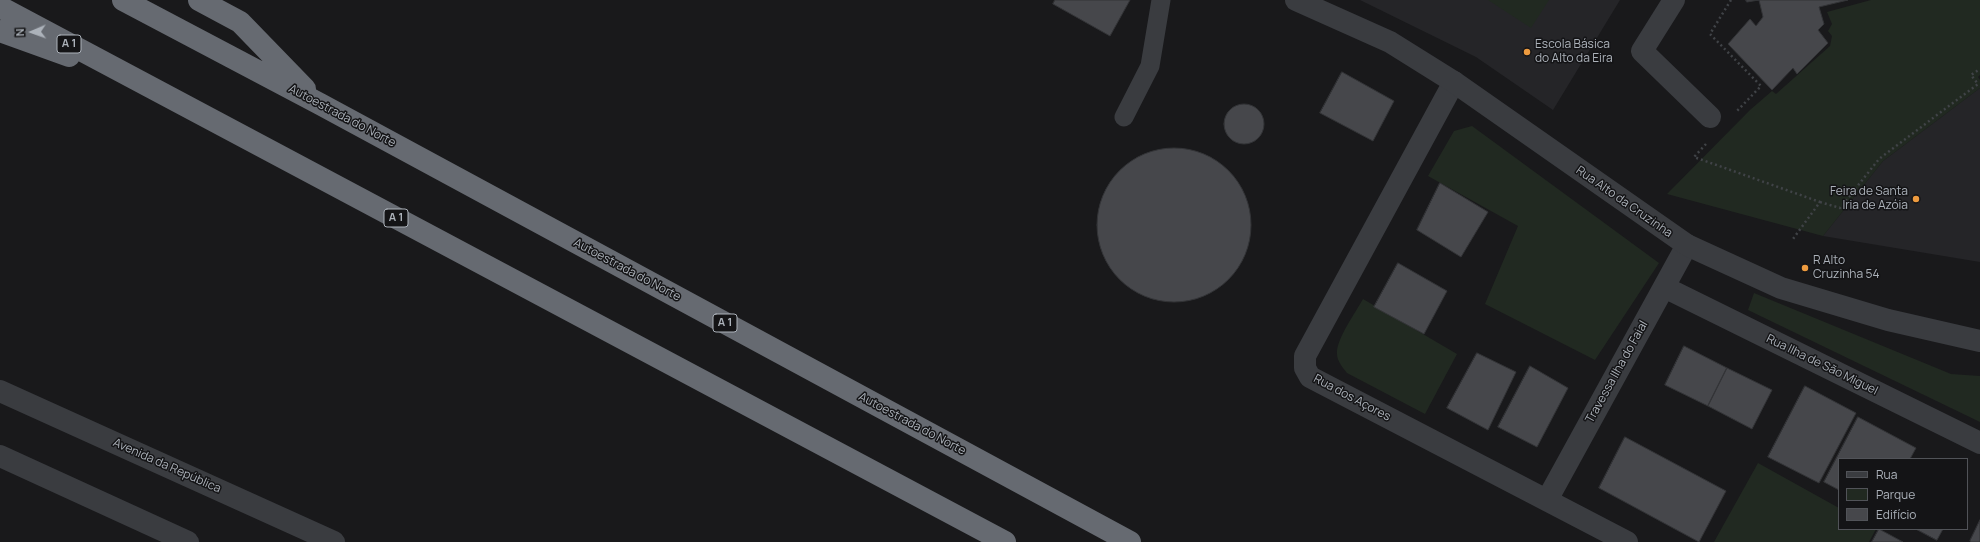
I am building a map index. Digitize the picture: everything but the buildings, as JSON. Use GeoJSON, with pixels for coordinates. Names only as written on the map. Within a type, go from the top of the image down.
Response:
{"type":"FeatureCollection","features":[{"type":"Feature","properties":{"kind":"highway","name":"Autoestrada do Norte"},"geometry":{"type":"LineString","coordinates":[[123,0],[320,104],[1130,542]]}},
{"type":"Feature","properties":{"kind":"highway"},"geometry":{"type":"LineString","coordinates":[[199,0],[240,22],[320,104]]}},
{"type":"Feature","properties":{"kind":"highway","name":"A 1"},"geometry":{"type":"LineString","coordinates":[[0,7],[1005,542]]}},
{"type":"Feature","properties":{"kind":"highway"},"geometry":{"type":"LineString","coordinates":[[0,31],[137,80]]}},
{"type":"Feature","properties":{"kind":"street","name":"Rua Alto da Cruzinha"},"geometry":{"type":"LineString","coordinates":[[1296,0],[1390,42],[1454,82],[1687,245],[1781,288],[1888,320],[1980,341]]}},
{"type":"Feature","properties":{"kind":"street"},"geometry":{"type":"LineString","coordinates":[[1674,0],[1642,51],[1710,117]]}},
{"type":"Feature","properties":{"kind":"street","name":"Rua dos Açores"},"geometry":{"type":"LineString","coordinates":[[1454,82],[1305,356],[1305,368],[1310,377],[1627,542]]}},
{"type":"Feature","properties":{"kind":"street","name":"Travessa Ilha do Faial"},"geometry":{"type":"LineString","coordinates":[[1547,500],[1687,245]]}},
{"type":"Feature","properties":{"kind":"street","name":"Rua Ilha de São Miguel"},"geometry":{"type":"LineString","coordinates":[[1664,287],[1980,444]]}},
{"type":"Feature","properties":{"kind":"street","name":"Avenida da República"},"geometry":{"type":"LineString","coordinates":[[0,390],[334,542]]}},
{"type":"Feature","properties":{"kind":"street"},"geometry":{"type":"LineString","coordinates":[[0,456],[188,542]]}},
{"type":"Feature","properties":{"kind":"lane"},"geometry":{"type":"LineString","coordinates":[[1124,117],[1150,66],[1161,0]]}},
{"type":"Feature","properties":{"kind":"path"},"geometry":{"type":"LineString","coordinates":[[1731,0],[1710,34],[1761,86],[1736,113]]}},
{"type":"Feature","properties":{"kind":"path"},"geometry":{"type":"LineString","coordinates":[[1710,140],[1694,157],[1840,208],[1878,159],[1978,84],[1972,75],[1980,69]]}},
{"type":"Feature","properties":{"kind":"path"},"geometry":{"type":"LineString","coordinates":[[1793,239],[1820,202]]}},
{"type":"Feature","properties":{"kind":"shaded area","name":"Escola Básica do Alto da Eira"},"geometry":{"type":"Polygon","coordinates":[[[1360,0],[1620,0],[1553,110],[1476,57],[1360,0]]]}},
{"type":"Feature","properties":{"kind":"shaded area","name":"Feira de Santa Iria de Azóia"},"geometry":{"type":"Polygon","coordinates":[[[1980,88],[1980,262],[1823,236],[1883,161],[1980,88]]]}},
{"type":"Feature","properties":{"kind":"green space"},"geometry":{"type":"Polygon","coordinates":[[[1488,0],[1549,0],[1531,28],[1488,0]]]}},
{"type":"Feature","properties":{"kind":"green space"},"geometry":{"type":"Polygon","coordinates":[[[1871,0],[1980,0],[1980,75],[1978,77],[1980,80],[1980,88],[1883,161],[1823,236],[1667,194],[1750,110],[1772,91],[1776,94],[1830,46],[1832,36],[1828,31],[1832,24],[1827,12],[1871,0]]]}},
{"type":"Feature","properties":{"kind":"green space"},"geometry":{"type":"Polygon","coordinates":[[[1472,126],[1659,263],[1595,360],[1485,304],[1518,226],[1428,176],[1454,131],[1472,126]]]}},
{"type":"Feature","properties":{"kind":"green space"},"geometry":{"type":"Polygon","coordinates":[[[1754,293],[1951,374],[1980,376],[1980,422],[1748,310],[1754,293]]]}},
{"type":"Feature","properties":{"kind":"green space"},"geometry":{"type":"Polygon","coordinates":[[[1363,299],[1457,354],[1425,414],[1347,373],[1339,362],[1337,354],[1343,333],[1363,299]]]}},
{"type":"Feature","properties":{"kind":"green space"},"geometry":{"type":"Polygon","coordinates":[[[1758,463],[1838,507],[1838,530],[1875,530],[1869,542],[1714,542],[1758,463]]]}},
{"type":"Feature","properties":{"kind":"place","name":"Escola Básica do Alto da Eira"},"geometry":{"type":"Point","coordinates":[1527,52]}},
{"type":"Feature","properties":{"kind":"place","name":"Feira de Santa Iria de Azóia"},"geometry":{"type":"Point","coordinates":[1916,199]}},
{"type":"Feature","properties":{"kind":"place","name":"R Alto Cruzinha 54"},"geometry":{"type":"Point","coordinates":[1805,268]}}]}
